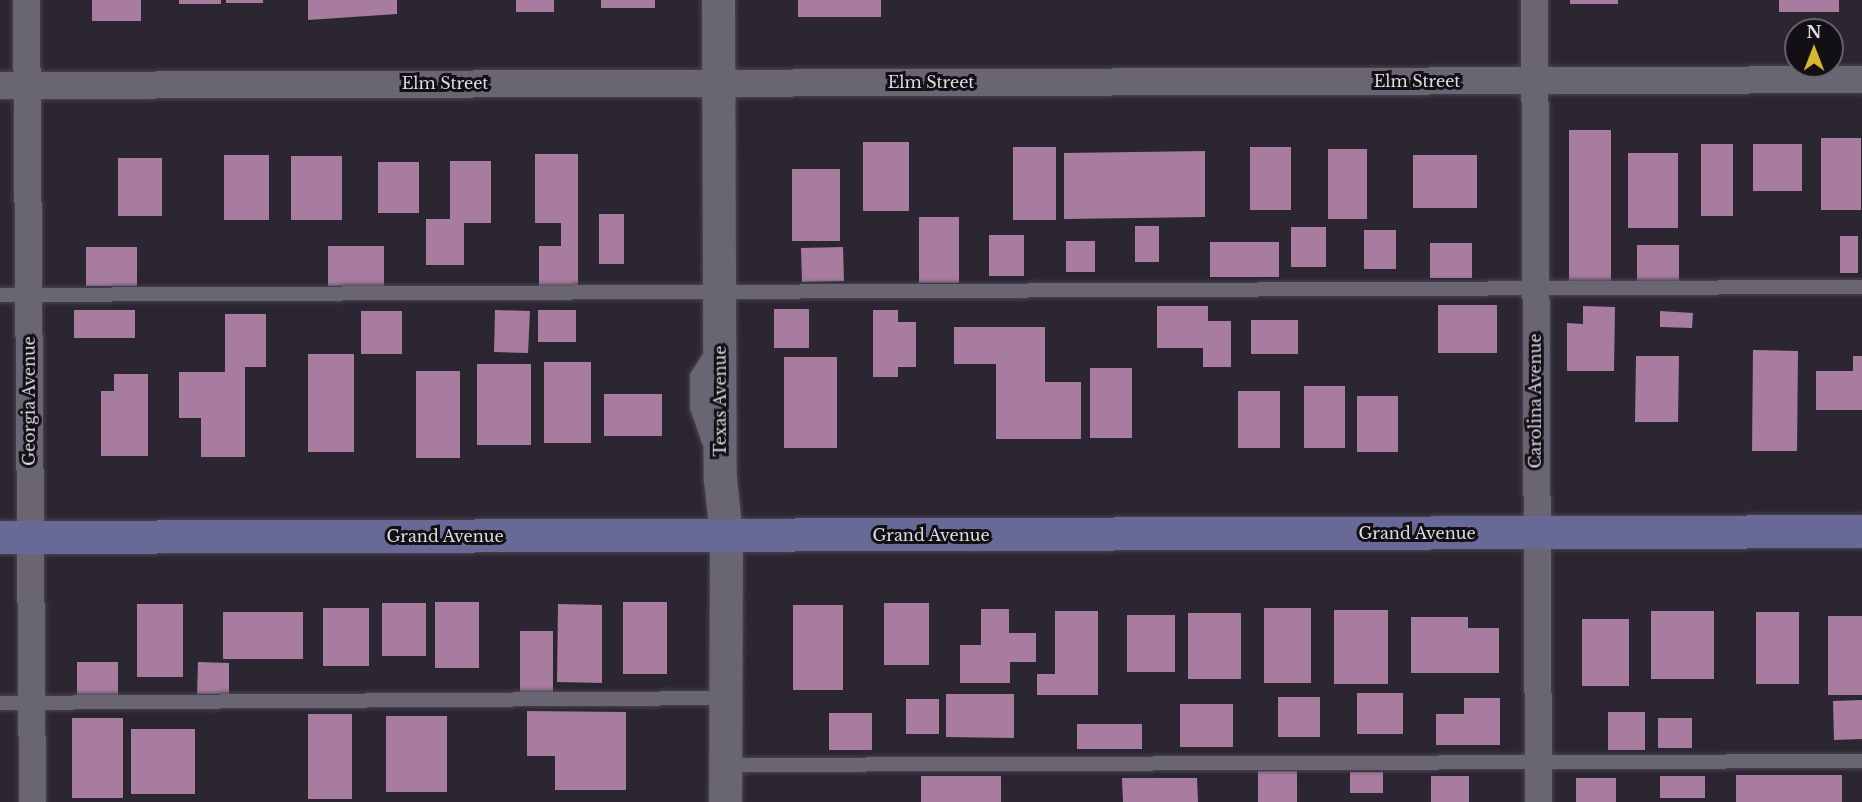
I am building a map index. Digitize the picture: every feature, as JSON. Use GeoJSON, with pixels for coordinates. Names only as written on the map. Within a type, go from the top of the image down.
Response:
{"type":"FeatureCollection","features":[{"type":"Feature","properties":{"kind":"main road","name":"Grand Avenue"},"geometry":{"type":"LineString","coordinates":[[15,537],[1862,531]]}},
{"type":"Feature","properties":{"kind":"street","name":"Georgia Avenue"},"geometry":{"type":"LineString","coordinates":[[26,0],[13,85],[28,294],[15,537],[31,703],[32,802]]}},
{"type":"Feature","properties":{"kind":"street","name":"Texas Avenue"},"geometry":{"type":"LineString","coordinates":[[718,0],[722,291],[720,479],[726,535],[725,802]]}},
{"type":"Feature","properties":{"kind":"street","name":"Carolina Avenue"},"geometry":{"type":"LineString","coordinates":[[1534,0],[1538,802]]}},
{"type":"Feature","properties":{"kind":"street","name":"Elm Street"},"geometry":{"type":"LineString","coordinates":[[13,85],[1862,79]]}},
{"type":"Feature","properties":{"kind":"lane"},"geometry":{"type":"LineString","coordinates":[[0,295],[1862,287]]}},
{"type":"Feature","properties":{"kind":"lane"},"geometry":{"type":"LineString","coordinates":[[0,703],[726,698]]}},
{"type":"Feature","properties":{"kind":"lane"},"geometry":{"type":"LineString","coordinates":[[725,765],[1862,761]]}},
{"type":"Feature","properties":{"kind":"building"},"geometry":{"type":"Polygon","coordinates":[[[92,0],[141,0],[141,21],[92,21],[92,0]]]}},
{"type":"Feature","properties":{"kind":"building"},"geometry":{"type":"Polygon","coordinates":[[[179,0],[221,0],[221,4],[179,4],[179,0]]]}},
{"type":"Feature","properties":{"kind":"building"},"geometry":{"type":"Polygon","coordinates":[[[226,0],[263,0],[263,3],[226,3],[226,0]]]}},
{"type":"Feature","properties":{"kind":"building"},"geometry":{"type":"Polygon","coordinates":[[[308,0],[397,0],[397,14],[308,20],[308,0]]]}},
{"type":"Feature","properties":{"kind":"building"},"geometry":{"type":"Polygon","coordinates":[[[516,0],[554,0],[554,12],[516,12],[516,0]]]}},
{"type":"Feature","properties":{"kind":"building"},"geometry":{"type":"Polygon","coordinates":[[[601,0],[655,0],[655,8],[601,8],[601,0]]]}},
{"type":"Feature","properties":{"kind":"building"},"geometry":{"type":"Polygon","coordinates":[[[798,0],[881,0],[881,17],[798,17],[798,0]]]}},
{"type":"Feature","properties":{"kind":"building"},"geometry":{"type":"Polygon","coordinates":[[[1570,0],[1618,0],[1618,4],[1570,4],[1570,0]]]}},
{"type":"Feature","properties":{"kind":"building"},"geometry":{"type":"Polygon","coordinates":[[[1779,0],[1839,0],[1839,12],[1779,12],[1779,0]]]}},
{"type":"Feature","properties":{"kind":"building"},"geometry":{"type":"Polygon","coordinates":[[[1569,130],[1611,130],[1611,282],[1569,282],[1569,130]]]}},
{"type":"Feature","properties":{"kind":"building"},"geometry":{"type":"Polygon","coordinates":[[[1821,138],[1861,138],[1861,210],[1821,210],[1821,138]]]}},
{"type":"Feature","properties":{"kind":"building"},"geometry":{"type":"Polygon","coordinates":[[[863,142],[909,142],[909,211],[863,211],[863,142]]]}},
{"type":"Feature","properties":{"kind":"building"},"geometry":{"type":"Polygon","coordinates":[[[1701,144],[1733,144],[1733,216],[1701,216],[1701,144]]]}},
{"type":"Feature","properties":{"kind":"building"},"geometry":{"type":"Polygon","coordinates":[[[1753,144],[1802,144],[1802,191],[1753,191],[1753,144]]]}},
{"type":"Feature","properties":{"kind":"building"},"geometry":{"type":"Polygon","coordinates":[[[1013,147],[1056,147],[1056,220],[1013,220],[1013,147]]]}},
{"type":"Feature","properties":{"kind":"building"},"geometry":{"type":"Polygon","coordinates":[[[1250,147],[1291,147],[1291,210],[1250,210],[1250,147]]]}},
{"type":"Feature","properties":{"kind":"building"},"geometry":{"type":"Polygon","coordinates":[[[1328,149],[1367,149],[1367,219],[1328,219],[1328,149]]]}},
{"type":"Feature","properties":{"kind":"building"},"geometry":{"type":"Polygon","coordinates":[[[1205,151],[1205,217],[1064,219],[1064,153],[1205,151]]]}},
{"type":"Feature","properties":{"kind":"building"},"geometry":{"type":"Polygon","coordinates":[[[1628,153],[1678,153],[1678,228],[1628,228],[1628,153]]]}},
{"type":"Feature","properties":{"kind":"building"},"geometry":{"type":"Polygon","coordinates":[[[535,154],[578,154],[578,288],[539,287],[539,246],[561,246],[561,223],[535,223],[535,154]]]}},
{"type":"Feature","properties":{"kind":"building"},"geometry":{"type":"Polygon","coordinates":[[[224,155],[269,155],[269,220],[224,220],[224,155]]]}},
{"type":"Feature","properties":{"kind":"building"},"geometry":{"type":"Polygon","coordinates":[[[1413,155],[1477,155],[1477,208],[1413,208],[1413,155]]]}},
{"type":"Feature","properties":{"kind":"building"},"geometry":{"type":"Polygon","coordinates":[[[291,156],[342,156],[342,220],[291,220],[291,156]]]}},
{"type":"Feature","properties":{"kind":"building"},"geometry":{"type":"Polygon","coordinates":[[[118,158],[162,158],[162,216],[118,216],[118,158]]]}},
{"type":"Feature","properties":{"kind":"building"},"geometry":{"type":"Polygon","coordinates":[[[450,161],[491,161],[491,223],[464,223],[464,265],[426,265],[426,219],[450,219],[450,161]]]}},
{"type":"Feature","properties":{"kind":"building"},"geometry":{"type":"Polygon","coordinates":[[[378,162],[419,162],[419,213],[378,213],[378,162]]]}},
{"type":"Feature","properties":{"kind":"building"},"geometry":{"type":"Polygon","coordinates":[[[792,169],[840,169],[840,241],[792,241],[792,169]]]}},
{"type":"Feature","properties":{"kind":"building"},"geometry":{"type":"Polygon","coordinates":[[[599,214],[624,214],[624,264],[599,264],[599,214]]]}},
{"type":"Feature","properties":{"kind":"building"},"geometry":{"type":"Polygon","coordinates":[[[919,217],[959,217],[959,283],[919,283],[919,217]]]}},
{"type":"Feature","properties":{"kind":"building"},"geometry":{"type":"Polygon","coordinates":[[[1135,226],[1159,226],[1159,262],[1135,262],[1135,226]]]}},
{"type":"Feature","properties":{"kind":"building"},"geometry":{"type":"Polygon","coordinates":[[[1291,227],[1326,227],[1326,267],[1291,267],[1291,227]]]}},
{"type":"Feature","properties":{"kind":"building"},"geometry":{"type":"Polygon","coordinates":[[[1364,230],[1396,230],[1396,269],[1364,269],[1364,230]]]}},
{"type":"Feature","properties":{"kind":"building"},"geometry":{"type":"Polygon","coordinates":[[[989,235],[1024,235],[1024,276],[989,276],[989,235]]]}},
{"type":"Feature","properties":{"kind":"building"},"geometry":{"type":"Polygon","coordinates":[[[1840,236],[1858,236],[1858,273],[1840,273],[1840,236]]]}},
{"type":"Feature","properties":{"kind":"building"},"geometry":{"type":"Polygon","coordinates":[[[1066,241],[1095,241],[1095,272],[1066,272],[1066,241]]]}},
{"type":"Feature","properties":{"kind":"building"},"geometry":{"type":"Polygon","coordinates":[[[1210,242],[1279,242],[1279,277],[1210,277],[1210,242]]]}},
{"type":"Feature","properties":{"kind":"building"},"geometry":{"type":"Polygon","coordinates":[[[1430,243],[1472,243],[1472,278],[1430,278],[1430,243]]]}},
{"type":"Feature","properties":{"kind":"building"},"geometry":{"type":"Polygon","coordinates":[[[1637,245],[1679,245],[1679,283],[1637,283],[1637,245]]]}},
{"type":"Feature","properties":{"kind":"building"},"geometry":{"type":"Polygon","coordinates":[[[328,246],[384,246],[384,286],[328,286],[328,246]]]}},
{"type":"Feature","properties":{"kind":"building"},"geometry":{"type":"Polygon","coordinates":[[[86,247],[137,247],[137,286],[86,286],[86,247]]]}},
{"type":"Feature","properties":{"kind":"building"},"geometry":{"type":"Polygon","coordinates":[[[843,247],[844,281],[802,282],[801,248],[843,247]]]}},
{"type":"Feature","properties":{"kind":"building"},"geometry":{"type":"Polygon","coordinates":[[[1438,305],[1497,305],[1497,353],[1438,353],[1438,305]]]}},
{"type":"Feature","properties":{"kind":"building"},"geometry":{"type":"Polygon","coordinates":[[[1157,306],[1208,306],[1208,321],[1231,321],[1231,367],[1203,367],[1203,348],[1157,348],[1157,306]]]}},
{"type":"Feature","properties":{"kind":"building"},"geometry":{"type":"Polygon","coordinates":[[[1583,306],[1615,307],[1614,371],[1567,371],[1567,323],[1583,324],[1583,306]]]}},
{"type":"Feature","properties":{"kind":"building"},"geometry":{"type":"Polygon","coordinates":[[[774,309],[809,309],[809,348],[774,348],[774,309]]]}},
{"type":"Feature","properties":{"kind":"building"},"geometry":{"type":"Polygon","coordinates":[[[74,310],[135,310],[135,338],[74,338],[74,310]]]}},
{"type":"Feature","properties":{"kind":"building"},"geometry":{"type":"Polygon","coordinates":[[[495,310],[530,311],[528,353],[494,352],[495,310]]]}},
{"type":"Feature","properties":{"kind":"building"},"geometry":{"type":"Polygon","coordinates":[[[538,310],[576,310],[576,342],[538,342],[538,310]]]}},
{"type":"Feature","properties":{"kind":"building"},"geometry":{"type":"Polygon","coordinates":[[[873,310],[898,310],[898,322],[916,322],[916,367],[898,367],[898,377],[873,377],[873,310]]]}},
{"type":"Feature","properties":{"kind":"building"},"geometry":{"type":"Polygon","coordinates":[[[361,311],[402,311],[402,354],[361,354],[361,311]]]}},
{"type":"Feature","properties":{"kind":"building"},"geometry":{"type":"Polygon","coordinates":[[[1660,311],[1693,313],[1692,328],[1660,327],[1660,311]]]}},
{"type":"Feature","properties":{"kind":"building"},"geometry":{"type":"Polygon","coordinates":[[[225,314],[266,314],[266,367],[245,367],[245,457],[201,457],[201,418],[179,418],[179,372],[225,372],[225,314]]]}},
{"type":"Feature","properties":{"kind":"building"},"geometry":{"type":"Polygon","coordinates":[[[1251,320],[1298,320],[1298,354],[1251,354],[1251,320]]]}},
{"type":"Feature","properties":{"kind":"building"},"geometry":{"type":"Polygon","coordinates":[[[954,327],[1045,327],[1045,382],[1081,382],[1081,439],[996,439],[996,364],[954,364],[954,327]]]}},
{"type":"Feature","properties":{"kind":"building"},"geometry":{"type":"Polygon","coordinates":[[[1753,350],[1798,351],[1797,451],[1752,451],[1753,350]]]}},
{"type":"Feature","properties":{"kind":"building"},"geometry":{"type":"Polygon","coordinates":[[[308,354],[354,354],[354,452],[308,452],[308,354]]]}},
{"type":"Feature","properties":{"kind":"building"},"geometry":{"type":"Polygon","coordinates":[[[1636,356],[1679,356],[1678,422],[1635,422],[1636,356]]]}},
{"type":"Feature","properties":{"kind":"building"},"geometry":{"type":"Polygon","coordinates":[[[1853,356],[1862,356],[1862,410],[1816,410],[1816,371],[1853,371],[1853,356]]]}},
{"type":"Feature","properties":{"kind":"building"},"geometry":{"type":"Polygon","coordinates":[[[784,357],[837,357],[837,448],[784,448],[784,357]]]}},
{"type":"Feature","properties":{"kind":"building"},"geometry":{"type":"Polygon","coordinates":[[[544,362],[591,362],[591,443],[544,443],[544,362]]]}},
{"type":"Feature","properties":{"kind":"building"},"geometry":{"type":"Polygon","coordinates":[[[477,364],[531,364],[531,445],[477,445],[477,364]]]}},
{"type":"Feature","properties":{"kind":"building"},"geometry":{"type":"Polygon","coordinates":[[[1090,368],[1132,368],[1132,438],[1090,438],[1090,368]]]}},
{"type":"Feature","properties":{"kind":"building"},"geometry":{"type":"Polygon","coordinates":[[[416,371],[460,371],[460,458],[416,458],[416,371]]]}},
{"type":"Feature","properties":{"kind":"building"},"geometry":{"type":"Polygon","coordinates":[[[114,374],[148,374],[148,456],[101,456],[101,391],[114,391],[114,374]]]}},
{"type":"Feature","properties":{"kind":"building"},"geometry":{"type":"Polygon","coordinates":[[[1304,386],[1345,386],[1345,448],[1304,448],[1304,386]]]}},
{"type":"Feature","properties":{"kind":"building"},"geometry":{"type":"Polygon","coordinates":[[[1238,391],[1280,391],[1280,448],[1238,448],[1238,391]]]}},
{"type":"Feature","properties":{"kind":"building"},"geometry":{"type":"Polygon","coordinates":[[[604,394],[662,394],[662,436],[604,436],[604,394]]]}},
{"type":"Feature","properties":{"kind":"building"},"geometry":{"type":"Polygon","coordinates":[[[1357,396],[1398,396],[1398,452],[1357,452],[1357,396]]]}},
{"type":"Feature","properties":{"kind":"building"},"geometry":{"type":"Polygon","coordinates":[[[435,602],[479,602],[479,668],[435,668],[435,602]]]}},
{"type":"Feature","properties":{"kind":"building"},"geometry":{"type":"Polygon","coordinates":[[[623,602],[667,602],[667,674],[623,674],[623,602]]]}},
{"type":"Feature","properties":{"kind":"building"},"geometry":{"type":"Polygon","coordinates":[[[382,603],[426,603],[426,656],[382,656],[382,603]]]}},
{"type":"Feature","properties":{"kind":"building"},"geometry":{"type":"Polygon","coordinates":[[[884,603],[929,603],[929,665],[884,665],[884,603]]]}},
{"type":"Feature","properties":{"kind":"building"},"geometry":{"type":"Polygon","coordinates":[[[137,604],[183,604],[183,677],[137,677],[137,604]]]}},
{"type":"Feature","properties":{"kind":"building"},"geometry":{"type":"Polygon","coordinates":[[[558,604],[602,605],[602,683],[557,682],[558,604]]]}},
{"type":"Feature","properties":{"kind":"building"},"geometry":{"type":"Polygon","coordinates":[[[793,605],[843,605],[843,690],[793,690],[793,605]]]}},
{"type":"Feature","properties":{"kind":"building"},"geometry":{"type":"Polygon","coordinates":[[[323,608],[369,608],[369,666],[323,666],[323,608]]]}},
{"type":"Feature","properties":{"kind":"building"},"geometry":{"type":"Polygon","coordinates":[[[1264,608],[1311,608],[1311,683],[1264,683],[1264,608]]]}},
{"type":"Feature","properties":{"kind":"building"},"geometry":{"type":"Polygon","coordinates":[[[981,609],[1009,609],[1009,633],[1036,633],[1036,662],[1010,662],[1010,683],[960,683],[960,645],[981,645],[981,609]]]}},
{"type":"Feature","properties":{"kind":"building"},"geometry":{"type":"Polygon","coordinates":[[[1334,610],[1388,610],[1388,684],[1334,684],[1334,610]]]}},
{"type":"Feature","properties":{"kind":"building"},"geometry":{"type":"Polygon","coordinates":[[[1055,611],[1098,611],[1098,695],[1037,695],[1037,674],[1055,674],[1055,611]]]}},
{"type":"Feature","properties":{"kind":"building"},"geometry":{"type":"Polygon","coordinates":[[[1651,611],[1714,611],[1714,679],[1651,679],[1651,611]]]}},
{"type":"Feature","properties":{"kind":"building"},"geometry":{"type":"Polygon","coordinates":[[[223,612],[303,612],[303,659],[223,659],[223,612]]]}},
{"type":"Feature","properties":{"kind":"building"},"geometry":{"type":"Polygon","coordinates":[[[1756,612],[1799,612],[1799,684],[1756,684],[1756,612]]]}},
{"type":"Feature","properties":{"kind":"building"},"geometry":{"type":"Polygon","coordinates":[[[1188,613],[1241,613],[1241,679],[1188,679],[1188,613]]]}},
{"type":"Feature","properties":{"kind":"building"},"geometry":{"type":"Polygon","coordinates":[[[1127,615],[1175,615],[1175,672],[1127,672],[1127,615]]]}},
{"type":"Feature","properties":{"kind":"building"},"geometry":{"type":"Polygon","coordinates":[[[1828,616],[1862,616],[1862,695],[1828,695],[1828,616]]]}},
{"type":"Feature","properties":{"kind":"building"},"geometry":{"type":"Polygon","coordinates":[[[1411,617],[1468,617],[1468,628],[1499,628],[1499,673],[1411,673],[1411,617]]]}},
{"type":"Feature","properties":{"kind":"building"},"geometry":{"type":"Polygon","coordinates":[[[1582,619],[1629,619],[1629,686],[1582,686],[1582,619]]]}},
{"type":"Feature","properties":{"kind":"building"},"geometry":{"type":"Polygon","coordinates":[[[520,631],[553,631],[553,696],[520,695],[520,631]]]}},
{"type":"Feature","properties":{"kind":"building"},"geometry":{"type":"Polygon","coordinates":[[[77,662],[118,662],[118,696],[77,696],[77,662]]]}},
{"type":"Feature","properties":{"kind":"building"},"geometry":{"type":"Polygon","coordinates":[[[198,662],[229,663],[229,694],[197,694],[198,662]]]}},
{"type":"Feature","properties":{"kind":"building"},"geometry":{"type":"Polygon","coordinates":[[[1357,693],[1403,693],[1403,734],[1357,734],[1357,693]]]}},
{"type":"Feature","properties":{"kind":"building"},"geometry":{"type":"Polygon","coordinates":[[[946,694],[1014,694],[1014,738],[946,737],[946,694]]]}},
{"type":"Feature","properties":{"kind":"building"},"geometry":{"type":"Polygon","coordinates":[[[1278,697],[1320,697],[1320,737],[1278,737],[1278,697]]]}},
{"type":"Feature","properties":{"kind":"building"},"geometry":{"type":"Polygon","coordinates":[[[1464,698],[1500,698],[1500,745],[1436,745],[1436,714],[1464,714],[1464,698]]]}},
{"type":"Feature","properties":{"kind":"building"},"geometry":{"type":"Polygon","coordinates":[[[906,699],[939,699],[939,734],[906,734],[906,699]]]}},
{"type":"Feature","properties":{"kind":"building"},"geometry":{"type":"Polygon","coordinates":[[[1862,700],[1862,739],[1834,740],[1833,701],[1862,700]]]}},
{"type":"Feature","properties":{"kind":"building"},"geometry":{"type":"Polygon","coordinates":[[[1180,704],[1233,704],[1233,747],[1180,747],[1180,704]]]}},
{"type":"Feature","properties":{"kind":"building"},"geometry":{"type":"Polygon","coordinates":[[[527,711],[626,712],[626,790],[555,790],[555,756],[527,756],[527,711]]]}},
{"type":"Feature","properties":{"kind":"building"},"geometry":{"type":"Polygon","coordinates":[[[1608,712],[1645,712],[1645,750],[1608,750],[1608,712]]]}},
{"type":"Feature","properties":{"kind":"building"},"geometry":{"type":"Polygon","coordinates":[[[829,713],[872,713],[872,750],[829,750],[829,713]]]}},
{"type":"Feature","properties":{"kind":"building"},"geometry":{"type":"Polygon","coordinates":[[[308,714],[352,714],[352,799],[308,799],[308,714]]]}},
{"type":"Feature","properties":{"kind":"building"},"geometry":{"type":"Polygon","coordinates":[[[386,716],[447,716],[447,792],[386,792],[386,716]]]}},
{"type":"Feature","properties":{"kind":"building"},"geometry":{"type":"Polygon","coordinates":[[[72,718],[123,718],[123,798],[72,798],[72,718]]]}},
{"type":"Feature","properties":{"kind":"building"},"geometry":{"type":"Polygon","coordinates":[[[1658,718],[1692,718],[1692,748],[1658,748],[1658,718]]]}},
{"type":"Feature","properties":{"kind":"building"},"geometry":{"type":"Polygon","coordinates":[[[1077,724],[1142,724],[1142,749],[1077,749],[1077,724]]]}},
{"type":"Feature","properties":{"kind":"building"},"geometry":{"type":"Polygon","coordinates":[[[131,729],[195,729],[195,794],[131,794],[131,729]]]}},
{"type":"Feature","properties":{"kind":"building"},"geometry":{"type":"Polygon","coordinates":[[[1258,771],[1297,771],[1297,802],[1258,802],[1258,771]]]}},
{"type":"Feature","properties":{"kind":"building"},"geometry":{"type":"Polygon","coordinates":[[[1350,772],[1383,772],[1383,793],[1350,793],[1350,772]]]}},
{"type":"Feature","properties":{"kind":"building"},"geometry":{"type":"Polygon","coordinates":[[[1736,775],[1842,775],[1842,802],[1736,802],[1736,775]]]}},
{"type":"Feature","properties":{"kind":"building"},"geometry":{"type":"Polygon","coordinates":[[[921,776],[1001,776],[1001,802],[921,802],[921,776]]]}},
{"type":"Feature","properties":{"kind":"building"},"geometry":{"type":"Polygon","coordinates":[[[1431,776],[1469,776],[1469,802],[1431,802],[1431,776]]]}},
{"type":"Feature","properties":{"kind":"building"},"geometry":{"type":"Polygon","coordinates":[[[1660,776],[1705,776],[1705,798],[1660,798],[1660,776]]]}},
{"type":"Feature","properties":{"kind":"building"},"geometry":{"type":"Polygon","coordinates":[[[1122,778],[1197,778],[1198,802],[1123,802],[1122,778]]]}},
{"type":"Feature","properties":{"kind":"building"},"geometry":{"type":"Polygon","coordinates":[[[1576,778],[1616,778],[1616,802],[1576,802],[1576,778]]]}}]}
